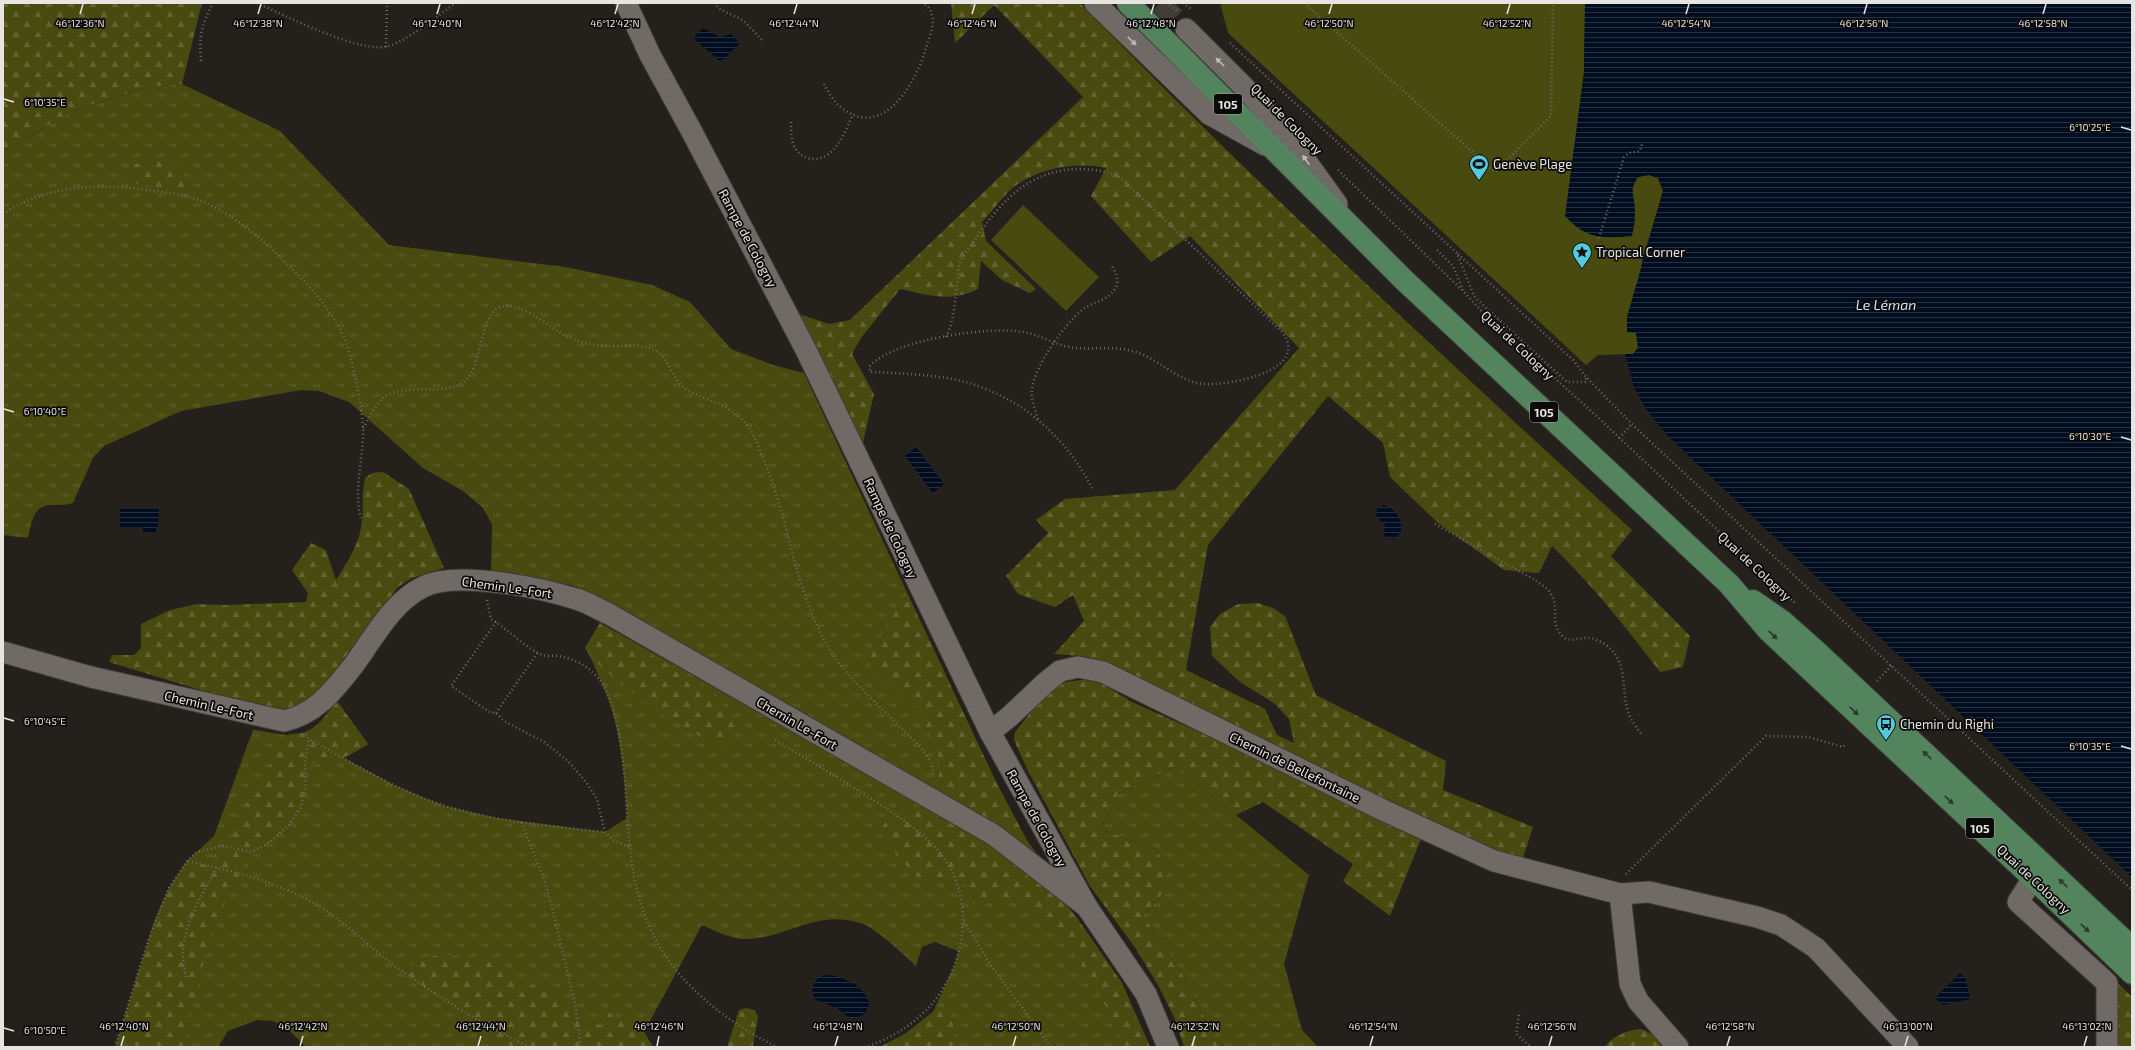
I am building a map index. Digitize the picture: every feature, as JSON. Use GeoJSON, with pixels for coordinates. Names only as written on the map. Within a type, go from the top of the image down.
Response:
{"type":"FeatureCollection","features":[{"type":"Feature","properties":{"kind":"main road","name":"Quai de Cologny"},"geometry":{"type":"LineString","coordinates":[[1128,3],[1421,296],[1729,584],[1769,631],[1830,676],[2132,948]]}},
{"type":"Feature","properties":{"kind":"main road","name":"Quai de Cologny"},"geometry":{"type":"LineString","coordinates":[[1830,676],[2033,878],[2132,973]]}},
{"type":"Feature","properties":{"kind":"street","name":"Rampe de Cologny"},"geometry":{"type":"LineString","coordinates":[[626,3],[650,55],[807,352],[990,732],[1087,907],[1146,994],[1168,1047]]}},
{"type":"Feature","properties":{"kind":"street"},"geometry":{"type":"LineString","coordinates":[[1095,3],[1209,114],[1274,150]]}},
{"type":"Feature","properties":{"kind":"street"},"geometry":{"type":"LineString","coordinates":[[1188,19],[1245,88],[1290,139],[1361,237]]}},
{"type":"Feature","properties":{"kind":"street","name":"Chemin Le-Fort"},"geometry":{"type":"LineString","coordinates":[[3,652],[92,677],[270,720],[284,722],[302,716],[322,703],[404,600],[422,587],[441,581],[483,582],[555,593],[577,599],[609,614],[994,835],[1087,907]]}},
{"type":"Feature","properties":{"kind":"street","name":"Chemin de Bellefontaine"},"geometry":{"type":"LineString","coordinates":[[990,732],[1009,717],[1044,684],[1060,672],[1078,668],[1094,670],[1118,678],[1166,704],[1477,855],[1494,861],[1620,894],[1649,892],[1757,917],[1792,931],[1804,939],[1828,961],[1908,1047]]}},
{"type":"Feature","properties":{"kind":"street"},"geometry":{"type":"LineString","coordinates":[[2033,878],[2018,902],[2107,983],[2107,1047]]}},
{"type":"Feature","properties":{"kind":"street"},"geometry":{"type":"LineString","coordinates":[[1620,894],[1630,984],[1638,1002],[1678,1047]]}},
{"type":"Feature","properties":{"kind":"path"},"geometry":{"type":"LineString","coordinates":[[201,61],[199,41],[201,26],[213,3]]}},
{"type":"Feature","properties":{"kind":"path"},"geometry":{"type":"LineString","coordinates":[[257,3],[328,34],[373,47],[386,47],[399,42],[456,3]]}},
{"type":"Feature","properties":{"kind":"path"},"geometry":{"type":"LineString","coordinates":[[386,47],[387,3]]}},
{"type":"Feature","properties":{"kind":"path"},"geometry":{"type":"LineString","coordinates":[[714,3],[720,9],[741,19],[763,41]]}},
{"type":"Feature","properties":{"kind":"path"},"geometry":{"type":"LineString","coordinates":[[824,84],[836,103],[853,114],[875,116],[887,112],[911,84],[923,58],[932,22],[932,14],[923,3]]}},
{"type":"Feature","properties":{"kind":"path"},"geometry":{"type":"LineString","coordinates":[[1166,3],[1188,19]]}},
{"type":"Feature","properties":{"kind":"path"},"geometry":{"type":"LineString","coordinates":[[1183,3],[1188,19]]}},
{"type":"Feature","properties":{"kind":"path"},"geometry":{"type":"LineString","coordinates":[[1304,3],[1495,172],[1551,116],[1553,3]]}},
{"type":"Feature","properties":{"kind":"path"},"geometry":{"type":"LineString","coordinates":[[1224,37],[1573,360],[1586,377],[1632,424],[2132,890]]}},
{"type":"Feature","properties":{"kind":"path"},"geometry":{"type":"LineString","coordinates":[[790,122],[795,148],[803,156],[818,159],[827,156],[842,139],[853,114]]}},
{"type":"Feature","properties":{"kind":"path"},"geometry":{"type":"LineString","coordinates":[[1599,238],[1624,157],[1629,153],[1640,151],[1642,144]]}},
{"type":"Feature","properties":{"kind":"path","name":"Quai de Cologny"},"geometry":{"type":"LineString","coordinates":[[1333,165],[1464,292],[1487,317],[1619,438],[1800,608]]}},
{"type":"Feature","properties":{"kind":"path"},"geometry":{"type":"LineString","coordinates":[[946,337],[952,320],[960,261],[999,208],[1027,182],[1061,171],[1089,169],[1110,173],[1123,180],[1282,332],[1288,342],[1289,351],[1283,362],[1272,369],[1237,380],[1203,384],[1180,377],[1141,354],[1132,351],[1111,347],[1075,348],[1024,332],[1007,330],[982,331],[922,342],[890,352],[875,361],[870,366],[870,372],[926,376],[970,384],[1002,396],[1038,420],[1058,438],[1072,456],[1092,488]]}},
{"type":"Feature","properties":{"kind":"path"},"geometry":{"type":"LineString","coordinates":[[3,214],[19,204],[56,192],[75,188],[120,186],[169,193],[198,200],[235,219],[260,238],[312,290],[336,325],[348,348],[363,428],[357,499],[361,518]]}},
{"type":"Feature","properties":{"kind":"path"},"geometry":{"type":"LineString","coordinates":[[1437,250],[1453,266],[1464,292]]}},
{"type":"Feature","properties":{"kind":"path"},"geometry":{"type":"LineString","coordinates":[[1456,253],[1474,296],[1484,306],[1567,382],[1586,382],[1586,377]]}},
{"type":"Feature","properties":{"kind":"path"},"geometry":{"type":"LineString","coordinates":[[1038,420],[1032,389],[1041,366],[1066,326],[1082,310],[1102,301],[1116,288],[1117,279],[1112,266]]}},
{"type":"Feature","properties":{"kind":"path"},"geometry":{"type":"LineString","coordinates":[[363,428],[381,400],[391,394],[451,387],[466,380],[473,369],[490,318],[495,310],[502,307],[511,307],[525,311],[565,336],[586,344],[637,346],[654,349],[659,352],[676,378],[685,388],[744,420],[755,440],[776,490],[803,588],[814,620],[829,649],[846,672],[909,735],[929,758],[933,774],[926,797]]}},
{"type":"Feature","properties":{"kind":"path"},"geometry":{"type":"LineString","coordinates":[[1619,438],[1632,424]]}},
{"type":"Feature","properties":{"kind":"path"},"geometry":{"type":"LineString","coordinates":[[1436,524],[1535,580],[1548,590],[1554,601],[1554,623],[1564,638],[1571,640],[1588,637],[1609,647],[1621,666],[1630,716],[1642,735]]}},
{"type":"Feature","properties":{"kind":"path"},"geometry":{"type":"LineString","coordinates":[[483,582],[491,618],[542,656],[562,657],[578,663],[595,675],[608,696],[616,718],[620,743],[637,891],[642,909],[664,954],[689,984],[724,1016],[777,1047]]}},
{"type":"Feature","properties":{"kind":"path"},"geometry":{"type":"LineString","coordinates":[[496,622],[451,686],[491,713],[496,713],[504,721],[544,742],[577,770],[597,799],[605,832],[613,840],[631,848]]}},
{"type":"Feature","properties":{"kind":"path"},"geometry":{"type":"LineString","coordinates":[[496,713],[538,652]]}},
{"type":"Feature","properties":{"kind":"path"},"geometry":{"type":"LineString","coordinates":[[1873,677],[1878,681],[1892,665]]}},
{"type":"Feature","properties":{"kind":"path"},"geometry":{"type":"LineString","coordinates":[[116,1047],[155,919],[169,888],[188,861],[197,852],[212,847],[222,846],[252,852],[270,842],[290,824],[301,806],[306,784],[305,761],[309,739],[302,716]]}},
{"type":"Feature","properties":{"kind":"path"},"geometry":{"type":"LineString","coordinates":[[1620,894],[1625,876],[1766,736],[1808,737],[1843,747],[1846,743]]}},
{"type":"Feature","properties":{"kind":"path"},"geometry":{"type":"LineString","coordinates":[[309,739],[394,784],[445,806],[521,822],[605,832]]}},
{"type":"Feature","properties":{"kind":"path"},"geometry":{"type":"LineString","coordinates":[[775,740],[886,809],[933,845],[948,865],[958,887],[962,902],[964,921],[963,936],[955,964],[941,994],[913,1022],[886,1039],[866,1047]]}},
{"type":"Feature","properties":{"kind":"path"},"geometry":{"type":"LineString","coordinates":[[521,822],[544,879],[551,903],[575,1004],[581,1047]]}},
{"type":"Feature","properties":{"kind":"path"},"geometry":{"type":"LineString","coordinates":[[188,861],[271,883],[318,905],[337,918],[405,973],[489,1026],[529,1047]]}},
{"type":"Feature","properties":{"kind":"path"},"geometry":{"type":"LineString","coordinates":[[186,977],[183,958],[191,918],[204,890],[217,868]]}},
{"type":"Feature","properties":{"kind":"path"},"geometry":{"type":"LineString","coordinates":[[964,921],[992,967],[1051,1047]]}},
{"type":"Feature","properties":{"kind":"path"},"geometry":{"type":"LineString","coordinates":[[1519,1015],[1516,1034],[1531,1047]]}},
{"type":"Feature","properties":{"kind":"green space"},"geometry":{"type":"Polygon","coordinates":[[[3,3],[202,3],[182,84],[148,87],[72,111],[3,152],[3,3]]]}},
{"type":"Feature","properties":{"kind":"green space"},"geometry":{"type":"Polygon","coordinates":[[[951,3],[1080,3],[1283,205],[1352,271],[1632,530],[1611,556],[1690,636],[1683,667],[1660,672],[1608,607],[1552,546],[1539,573],[1504,570],[1438,523],[1390,477],[1383,443],[1328,396],[1208,545],[1186,670],[1265,709],[1277,735],[1294,743],[1289,719],[1275,704],[1240,682],[1212,656],[1210,627],[1220,614],[1238,604],[1258,603],[1273,608],[1285,616],[1316,695],[1446,761],[1443,790],[1533,827],[1523,858],[1480,847],[1103,662],[1082,656],[1054,654],[1084,621],[1073,595],[1055,607],[1018,594],[1006,576],[1048,533],[1036,520],[1065,499],[1175,490],[1299,348],[1190,236],[1151,262],[1091,196],[1106,168],[1094,166],[1067,166],[1041,172],[1018,184],[1008,192],[982,222],[986,241],[1036,289],[1030,293],[1002,280],[981,261],[978,289],[968,293],[949,297],[900,289],[861,338],[852,354],[874,394],[863,443],[799,314],[829,324],[850,320],[1083,97],[994,5],[955,43],[951,3]]]}},
{"type":"Feature","properties":{"kind":"green space","name":"Genève Plage"},"geometry":{"type":"Polygon","coordinates":[[[1220,3],[1585,3],[1584,72],[1576,142],[1635,209],[1632,192],[1635,181],[1638,177],[1649,175],[1658,178],[1663,191],[1642,261],[1636,333],[1638,348],[1633,354],[1598,355],[1586,365],[1228,33],[1220,3]]]}},
{"type":"Feature","properties":{"kind":"green space"},"geometry":{"type":"Polygon","coordinates":[[[182,84],[280,131],[389,245],[565,267],[652,285],[690,302],[731,349],[773,365],[804,373],[995,780],[1026,839],[1045,865],[606,601],[571,585],[491,571],[492,524],[483,508],[463,491],[423,468],[349,402],[319,391],[301,390],[181,411],[104,446],[93,458],[73,503],[66,505],[49,505],[37,511],[33,519],[28,538],[3,535],[3,152],[72,111],[148,87],[182,84]]]}},
{"type":"Feature","properties":{"kind":"green space"},"geometry":{"type":"Polygon","coordinates":[[[158,159],[177,165],[183,173],[189,193],[129,182],[131,170],[135,164],[158,159]]]}},
{"type":"Feature","properties":{"kind":"green space"},"geometry":{"type":"Polygon","coordinates":[[[1023,205],[1099,277],[1066,311],[991,240],[1023,205]]]}},
{"type":"Feature","properties":{"kind":"green space"},"geometry":{"type":"Polygon","coordinates":[[[383,472],[409,489],[444,568],[412,578],[398,587],[322,688],[312,698],[285,712],[269,711],[109,662],[112,655],[134,655],[141,648],[141,624],[170,610],[197,604],[224,605],[306,602],[308,593],[292,570],[311,543],[326,550],[336,580],[353,552],[359,537],[362,521],[365,478],[372,473],[383,472]]]}},
{"type":"Feature","properties":{"kind":"green space"},"geometry":{"type":"Polygon","coordinates":[[[907,593],[995,780],[1026,839],[1015,842],[933,791],[937,782],[940,764],[932,738],[914,705],[885,682],[870,666],[871,652],[907,593]]]}},
{"type":"Feature","properties":{"kind":"green space"},"geometry":{"type":"Polygon","coordinates":[[[600,623],[925,806],[1077,918],[1122,983],[1150,1047],[880,1047],[905,1034],[933,1012],[955,964],[958,951],[935,942],[922,947],[916,966],[876,931],[869,927],[847,920],[832,919],[818,921],[778,934],[748,939],[730,937],[702,925],[644,1032],[653,1047],[306,1047],[285,1026],[272,1021],[257,1020],[228,1031],[218,1047],[115,1047],[155,919],[169,888],[187,861],[214,836],[253,730],[291,735],[306,733],[319,724],[337,701],[368,744],[344,758],[394,785],[427,799],[445,806],[497,818],[605,832],[627,818],[623,766],[614,716],[602,684],[585,648],[600,623]]]}},
{"type":"Feature","properties":{"kind":"green space"},"geometry":{"type":"Polygon","coordinates":[[[600,623],[708,689],[719,699],[737,729],[728,746],[722,749],[648,706],[594,661],[585,648],[600,623]]]}},
{"type":"Feature","properties":{"kind":"green space"},"geometry":{"type":"Polygon","coordinates":[[[1088,679],[1098,681],[1132,702],[1284,770],[1421,839],[1390,916],[1343,881],[1353,864],[1263,802],[1236,815],[1174,767],[1118,794],[1100,829],[1157,850],[1166,867],[1165,891],[1143,915],[1184,977],[1219,1047],[1184,1047],[1174,1017],[1159,987],[1136,949],[1090,886],[1027,769],[1014,740],[1015,732],[1045,694],[1060,683],[1088,679]]]}},
{"type":"Feature","properties":{"kind":"green space"},"geometry":{"type":"Polygon","coordinates":[[[337,701],[368,744],[338,760],[323,763],[306,761],[306,784],[301,806],[290,824],[270,842],[252,852],[213,924],[183,1047],[132,1047],[134,1042],[124,1024],[155,919],[169,888],[187,861],[206,865],[222,846],[232,848],[236,821],[289,734],[298,734],[312,729],[322,720],[337,701]]]}},
{"type":"Feature","properties":{"kind":"green space"},"geometry":{"type":"Polygon","coordinates":[[[1174,767],[1236,815],[1309,875],[1284,964],[1302,1030],[1318,1047],[1219,1047],[1184,977],[1143,915],[1165,891],[1166,867],[1157,850],[1100,829],[1118,794],[1174,767]]]}},
{"type":"Feature","properties":{"kind":"green space"},"geometry":{"type":"Polygon","coordinates":[[[925,806],[991,846],[1061,898],[1077,918],[1122,983],[1150,1047],[1126,1047],[1099,993],[1078,958],[1054,932],[1019,903],[1003,898],[974,905],[962,880],[921,881],[888,846],[880,830],[888,819],[925,806]]]}},
{"type":"Feature","properties":{"kind":"green space"},"geometry":{"type":"Polygon","coordinates":[[[444,955],[475,958],[502,966],[562,1003],[576,1018],[604,1026],[608,1012],[644,1032],[653,1047],[507,1047],[405,973],[414,964],[422,959],[444,955]]]}},
{"type":"Feature","properties":{"kind":"green space"},"geometry":{"type":"Polygon","coordinates":[[[2116,981],[2132,997],[2132,1047],[2115,1047],[2116,981]]]}},
{"type":"Feature","properties":{"kind":"green space"},"geometry":{"type":"Polygon","coordinates":[[[746,1008],[755,1010],[758,1017],[753,1045],[755,1047],[727,1047],[739,1010],[746,1008]]]}},
{"type":"Feature","properties":{"kind":"green space"},"geometry":{"type":"Polygon","coordinates":[[[933,1012],[950,1013],[955,1034],[953,1047],[880,1047],[905,1034],[933,1012]]]}},
{"type":"Feature","properties":{"kind":"green space"},"geometry":{"type":"Polygon","coordinates":[[[1641,1029],[1652,1034],[1665,1047],[1605,1047],[1616,1036],[1641,1029]]]}},
{"type":"Feature","properties":{"kind":"water","name":"Le Léman"},"geometry":{"type":"Polygon","coordinates":[[[1585,3],[2132,3],[2132,877],[1668,436],[1646,409],[1634,387],[1625,354],[1633,354],[1638,348],[1636,333],[1627,332],[1627,317],[1663,191],[1658,178],[1649,175],[1638,177],[1633,186],[1635,211],[1632,236],[1596,236],[1580,229],[1565,216],[1584,72],[1585,3]]]}},
{"type":"Feature","properties":{"kind":"water"},"geometry":{"type":"Polygon","coordinates":[[[703,28],[720,37],[731,34],[740,43],[720,61],[693,38],[703,28]]]}},
{"type":"Feature","properties":{"kind":"water"},"geometry":{"type":"Polygon","coordinates":[[[916,447],[944,484],[933,493],[905,456],[916,447]]]}},
{"type":"Feature","properties":{"kind":"water"},"geometry":{"type":"Polygon","coordinates":[[[1384,505],[1393,510],[1400,520],[1401,531],[1394,539],[1384,536],[1385,525],[1376,516],[1377,509],[1384,505]]]}},
{"type":"Feature","properties":{"kind":"water"},"geometry":{"type":"Polygon","coordinates":[[[120,509],[159,509],[158,527],[156,527],[156,532],[143,532],[143,527],[120,527],[120,509]]]}},
{"type":"Feature","properties":{"kind":"water"},"geometry":{"type":"Polygon","coordinates":[[[1960,973],[1966,979],[1970,999],[1942,1005],[1935,998],[1960,973]]]}},
{"type":"Feature","properties":{"kind":"water"},"geometry":{"type":"Polygon","coordinates":[[[824,975],[831,975],[845,979],[863,991],[869,1004],[865,1014],[854,1019],[847,1016],[837,1008],[816,1000],[813,992],[813,985],[817,979],[824,975]]]}},
{"type":"Feature","properties":{"kind":"tunnel"},"geometry":{"type":"LineString","coordinates":[[1160,3],[1186,29]]}},
{"type":"Feature","properties":{"kind":"place","name":"Genève Plage"},"geometry":{"type":"Point","coordinates":[1479,181]}},
{"type":"Feature","properties":{"kind":"place","name":"Tropical Corner"},"geometry":{"type":"Point","coordinates":[1582,269]}},
{"type":"Feature","properties":{"kind":"place","name":"Chemin du Righi"},"geometry":{"type":"Point","coordinates":[1886,741]}}]}
